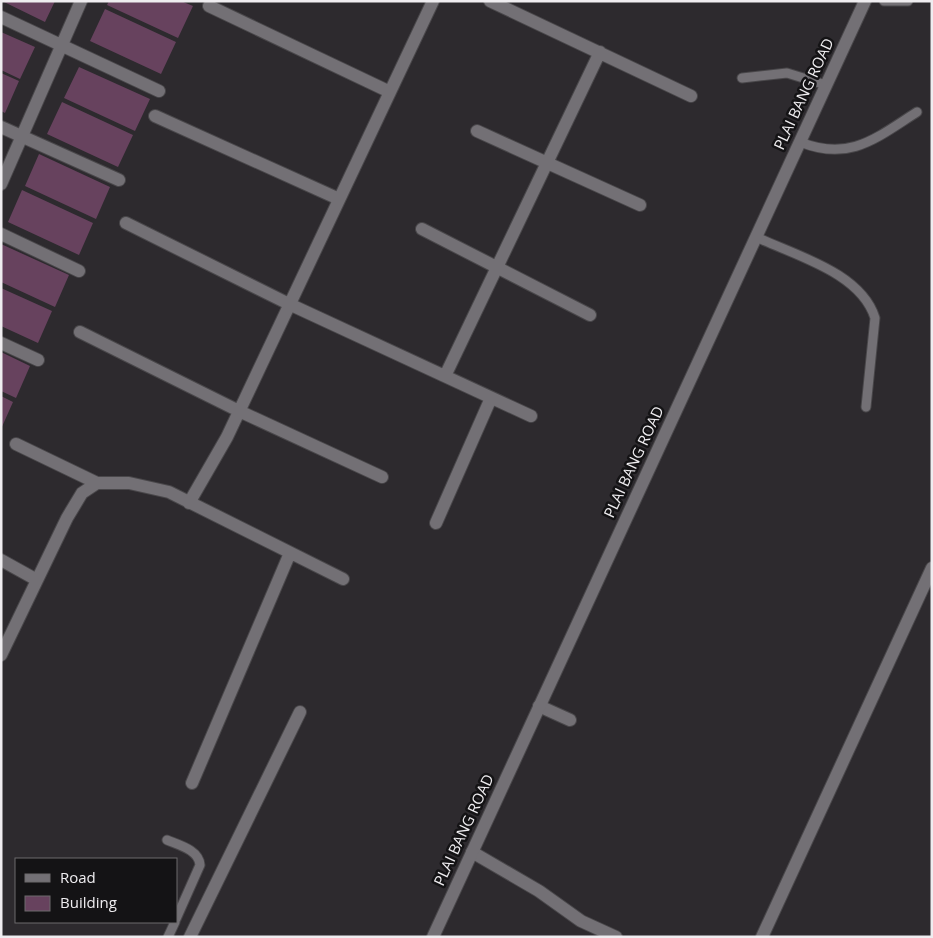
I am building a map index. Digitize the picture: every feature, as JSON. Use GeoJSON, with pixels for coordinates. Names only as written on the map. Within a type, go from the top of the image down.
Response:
{"type":"FeatureCollection","features":[{"type":"Feature","properties":{"kind":"street"},"geometry":{"type":"LineString","coordinates":[[1,184],[81,1]]}},
{"type":"Feature","properties":{"kind":"street"},"geometry":{"type":"LineString","coordinates":[[190,503],[239,411],[433,1]]}},
{"type":"Feature","properties":{"kind":"street"},"geometry":{"type":"LineString","coordinates":[[490,1],[691,96]]}},
{"type":"Feature","properties":{"kind":"street","name":"PLAI BANG ROAD"},"geometry":{"type":"LineString","coordinates":[[433,937],[865,1]]}},
{"type":"Feature","properties":{"kind":"street"},"geometry":{"type":"LineString","coordinates":[[209,6],[390,92]]}},
{"type":"Feature","properties":{"kind":"street"},"geometry":{"type":"LineString","coordinates":[[1,17],[159,90]]}},
{"type":"Feature","properties":{"kind":"street"},"geometry":{"type":"LineString","coordinates":[[445,376],[600,52]]}},
{"type":"Feature","properties":{"kind":"street"},"geometry":{"type":"LineString","coordinates":[[155,116],[339,199]]}},
{"type":"Feature","properties":{"kind":"street"},"geometry":{"type":"LineString","coordinates":[[1,127],[119,180]]}},
{"type":"Feature","properties":{"kind":"street"},"geometry":{"type":"LineString","coordinates":[[477,131],[640,205]]}},
{"type":"Feature","properties":{"kind":"street"},"geometry":{"type":"LineString","coordinates":[[126,223],[290,304],[530,416]]}},
{"type":"Feature","properties":{"kind":"street"},"geometry":{"type":"LineString","coordinates":[[422,228],[590,316]]}},
{"type":"Feature","properties":{"kind":"street"},"geometry":{"type":"LineString","coordinates":[[1,234],[79,271]]}},
{"type":"Feature","properties":{"kind":"street"},"geometry":{"type":"LineString","coordinates":[[80,332],[239,411],[382,477]]}},
{"type":"Feature","properties":{"kind":"street"},"geometry":{"type":"LineString","coordinates":[[1,343],[38,360]]}},
{"type":"Feature","properties":{"kind":"street"},"geometry":{"type":"LineString","coordinates":[[436,523],[491,398]]}},
{"type":"Feature","properties":{"kind":"street"},"geometry":{"type":"LineString","coordinates":[[16,444],[97,483],[128,483],[169,492],[343,579]]}},
{"type":"Feature","properties":{"kind":"street"},"geometry":{"type":"LineString","coordinates":[[1,655],[67,518],[82,493],[97,483]]}},
{"type":"Feature","properties":{"kind":"street"},"geometry":{"type":"LineString","coordinates":[[192,782],[290,553]]}},
{"type":"Feature","properties":{"kind":"street"},"geometry":{"type":"LineString","coordinates":[[1,560],[37,580]]}},
{"type":"Feature","properties":{"kind":"street"},"geometry":{"type":"LineString","coordinates":[[762,937],[932,568]]}},
{"type":"Feature","properties":{"kind":"street"},"geometry":{"type":"LineString","coordinates":[[539,706],[570,720]]}},
{"type":"Feature","properties":{"kind":"street"},"geometry":{"type":"LineString","coordinates":[[190,937],[300,712]]}},
{"type":"Feature","properties":{"kind":"street"},"geometry":{"type":"LineString","coordinates":[[472,852],[539,890],[588,931],[616,937]]}},
{"type":"Feature","properties":{"kind":"lane"},"geometry":{"type":"LineString","coordinates":[[884,1],[908,1]]}},
{"type":"Feature","properties":{"kind":"lane"},"geometry":{"type":"LineString","coordinates":[[742,78],[787,72],[826,85]]}},
{"type":"Feature","properties":{"kind":"lane"},"geometry":{"type":"LineString","coordinates":[[800,142],[817,149],[833,151],[852,149],[870,142],[917,112]]}},
{"type":"Feature","properties":{"kind":"lane"},"geometry":{"type":"LineString","coordinates":[[756,237],[847,279],[861,291],[872,307],[875,318],[866,407]]}},
{"type":"Feature","properties":{"kind":"lane"},"geometry":{"type":"LineString","coordinates":[[167,840],[194,853],[200,858],[200,865],[178,915]]}},
{"type":"Feature","properties":{"kind":"lane"},"geometry":{"type":"LineString","coordinates":[[168,937],[175,923]]}},
{"type":"Feature","properties":{"kind":"building"},"geometry":{"type":"Polygon","coordinates":[[[2,1],[55,1],[45,22],[2,1]]]}},
{"type":"Feature","properties":{"kind":"building"},"geometry":{"type":"Polygon","coordinates":[[[109,1],[181,1],[193,6],[178,38],[107,5],[109,1]]]}},
{"type":"Feature","properties":{"kind":"building"},"geometry":{"type":"Polygon","coordinates":[[[105,9],[176,42],[161,74],[90,41],[105,9]]]}},
{"type":"Feature","properties":{"kind":"building"},"geometry":{"type":"Polygon","coordinates":[[[1,32],[35,47],[20,79],[1,70],[1,32]]]}},
{"type":"Feature","properties":{"kind":"building"},"geometry":{"type":"Polygon","coordinates":[[[79,67],[150,99],[135,131],[64,98],[79,67]]]}},
{"type":"Feature","properties":{"kind":"building"},"geometry":{"type":"Polygon","coordinates":[[[1,73],[19,81],[5,113],[1,111],[1,73]]]}},
{"type":"Feature","properties":{"kind":"building"},"geometry":{"type":"Polygon","coordinates":[[[62,102],[133,135],[118,167],[47,134],[62,102]]]}},
{"type":"Feature","properties":{"kind":"building"},"geometry":{"type":"Polygon","coordinates":[[[39,154],[110,187],[96,219],[25,186],[39,154]]]}},
{"type":"Feature","properties":{"kind":"building"},"geometry":{"type":"Polygon","coordinates":[[[22,190],[93,223],[79,255],[8,222],[22,190]]]}},
{"type":"Feature","properties":{"kind":"building"},"geometry":{"type":"Polygon","coordinates":[[[1,244],[69,275],[55,307],[1,282],[1,244]]]}},
{"type":"Feature","properties":{"kind":"building"},"geometry":{"type":"Polygon","coordinates":[[[1,288],[52,311],[38,343],[1,326],[1,288]]]}},
{"type":"Feature","properties":{"kind":"building"},"geometry":{"type":"Polygon","coordinates":[[[1,352],[30,366],[16,398],[1,391],[1,352]]]}},
{"type":"Feature","properties":{"kind":"building"},"geometry":{"type":"Polygon","coordinates":[[[1,396],[13,402],[1,429],[1,396]]]}}]}
